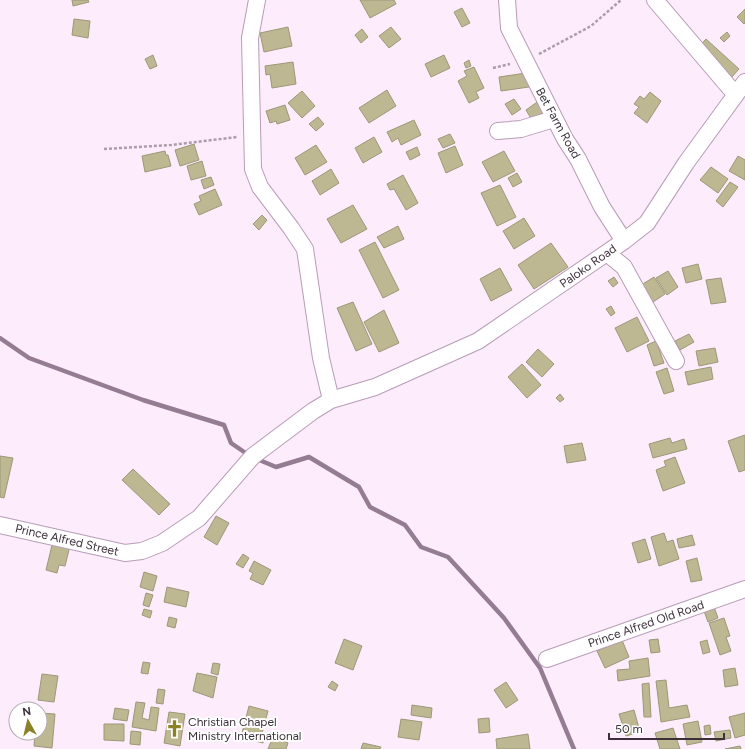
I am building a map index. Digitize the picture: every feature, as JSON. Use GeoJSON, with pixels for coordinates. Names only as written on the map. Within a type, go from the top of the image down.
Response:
{"type":"FeatureCollection","features":[{"type":"Feature","properties":{"kind":"street"},"geometry":{"type":"LineString","coordinates":[[257,0],[250,38],[251,135],[253,169],[260,186],[305,249],[321,358],[332,400]]}},
{"type":"Feature","properties":{"kind":"street","name":"Bet Farm Road"},"geometry":{"type":"LineString","coordinates":[[507,0],[509,28],[525,61],[554,119],[602,207],[624,241]]}},
{"type":"Feature","properties":{"kind":"street"},"geometry":{"type":"LineString","coordinates":[[655,0],[742,87]]}},
{"type":"Feature","properties":{"kind":"street","name":"Paloko Road"},"geometry":{"type":"LineString","coordinates":[[332,400],[376,387],[478,341],[624,241],[647,223],[742,87]]}},
{"type":"Feature","properties":{"kind":"street"},"geometry":{"type":"LineString","coordinates":[[498,131],[521,129],[554,119]]}},
{"type":"Feature","properties":{"kind":"street"},"geometry":{"type":"LineString","coordinates":[[607,253],[624,267],[676,361]]}},
{"type":"Feature","properties":{"kind":"street","name":"Prince Alfred Street"},"geometry":{"type":"LineString","coordinates":[[0,525],[125,553],[142,551],[162,543],[199,518],[249,460],[313,411],[332,400]]}},
{"type":"Feature","properties":{"kind":"street","name":"Prince Alfred Old Road"},"geometry":{"type":"LineString","coordinates":[[547,659],[745,589]]}},
{"type":"Feature","properties":{"kind":"path"},"geometry":{"type":"LineString","coordinates":[[493,68],[525,61],[591,26],[621,0]]}},
{"type":"Feature","properties":{"kind":"path"},"geometry":{"type":"LineString","coordinates":[[104,149],[171,145],[251,135]]}},
{"type":"Feature","properties":{"kind":"building"},"geometry":{"type":"Polygon","coordinates":[[[72,0],[88,0],[89,2],[73,6],[72,0]]]}},
{"type":"Feature","properties":{"kind":"building"},"geometry":{"type":"Polygon","coordinates":[[[360,0],[394,0],[396,4],[370,18],[360,0]]]}},
{"type":"Feature","properties":{"kind":"building"},"geometry":{"type":"Polygon","coordinates":[[[462,8],[470,23],[462,27],[454,12],[462,8]]]}},
{"type":"Feature","properties":{"kind":"building"},"geometry":{"type":"Polygon","coordinates":[[[745,9],[745,23],[744,24],[737,17],[745,9]]]}},
{"type":"Feature","properties":{"kind":"building"},"geometry":{"type":"Polygon","coordinates":[[[74,19],[90,21],[88,38],[72,35],[74,19]]]}},
{"type":"Feature","properties":{"kind":"building"},"geometry":{"type":"Polygon","coordinates":[[[288,27],[292,46],[264,52],[260,33],[288,27]]]}},
{"type":"Feature","properties":{"kind":"building"},"geometry":{"type":"Polygon","coordinates":[[[391,27],[401,39],[389,48],[379,36],[391,27]]]}},
{"type":"Feature","properties":{"kind":"building"},"geometry":{"type":"Polygon","coordinates":[[[362,29],[368,37],[361,43],[355,35],[362,29]]]}},
{"type":"Feature","properties":{"kind":"building"},"geometry":{"type":"Polygon","coordinates":[[[727,32],[730,36],[724,42],[720,38],[727,32]]]}},
{"type":"Feature","properties":{"kind":"building"},"geometry":{"type":"Polygon","coordinates":[[[706,39],[739,69],[731,78],[698,48],[706,39]]]}},
{"type":"Feature","properties":{"kind":"building"},"geometry":{"type":"Polygon","coordinates":[[[153,55],[157,66],[150,69],[145,59],[153,55]]]}},
{"type":"Feature","properties":{"kind":"building"},"geometry":{"type":"Polygon","coordinates":[[[444,55],[450,68],[431,77],[425,64],[444,55]]]}},
{"type":"Feature","properties":{"kind":"building"},"geometry":{"type":"Polygon","coordinates":[[[469,60],[471,66],[466,68],[464,63],[469,60]]]}},
{"type":"Feature","properties":{"kind":"building"},"geometry":{"type":"Polygon","coordinates":[[[293,62],[296,84],[272,88],[270,74],[266,75],[265,66],[293,62]]]}},
{"type":"Feature","properties":{"kind":"building"},"geometry":{"type":"Polygon","coordinates":[[[474,67],[484,88],[476,92],[479,98],[469,103],[458,81],[467,76],[464,71],[474,67]]]}},
{"type":"Feature","properties":{"kind":"building"},"geometry":{"type":"Polygon","coordinates":[[[526,73],[529,87],[501,91],[499,77],[526,73]]]}},
{"type":"Feature","properties":{"kind":"building"},"geometry":{"type":"Polygon","coordinates":[[[387,90],[396,106],[369,123],[359,108],[387,90]]]}},
{"type":"Feature","properties":{"kind":"building"},"geometry":{"type":"Polygon","coordinates":[[[302,91],[315,106],[302,118],[288,103],[302,91]]]}},
{"type":"Feature","properties":{"kind":"building"},"geometry":{"type":"Polygon","coordinates":[[[650,92],[661,101],[647,123],[634,113],[639,107],[634,104],[640,96],[644,99],[650,92]]]}},
{"type":"Feature","properties":{"kind":"building"},"geometry":{"type":"Polygon","coordinates":[[[514,99],[521,109],[512,115],[505,104],[514,99]]]}},
{"type":"Feature","properties":{"kind":"building"},"geometry":{"type":"Polygon","coordinates":[[[540,100],[547,110],[532,120],[526,110],[540,100]]]}},
{"type":"Feature","properties":{"kind":"building"},"geometry":{"type":"Polygon","coordinates":[[[285,105],[290,120],[277,124],[276,121],[270,123],[266,111],[285,105]]]}},
{"type":"Feature","properties":{"kind":"building"},"geometry":{"type":"Polygon","coordinates":[[[318,117],[324,124],[316,131],[309,124],[318,117]]]}},
{"type":"Feature","properties":{"kind":"building"},"geometry":{"type":"Polygon","coordinates":[[[414,120],[421,135],[401,145],[398,138],[392,142],[387,132],[414,120]]]}},
{"type":"Feature","properties":{"kind":"building"},"geometry":{"type":"Polygon","coordinates":[[[450,134],[455,143],[443,148],[438,139],[450,134]]]}},
{"type":"Feature","properties":{"kind":"building"},"geometry":{"type":"Polygon","coordinates":[[[374,137],[382,152],[363,163],[355,148],[374,137]]]}},
{"type":"Feature","properties":{"kind":"building"},"geometry":{"type":"Polygon","coordinates":[[[194,144],[199,160],[180,166],[175,150],[194,144]]]}},
{"type":"Feature","properties":{"kind":"building"},"geometry":{"type":"Polygon","coordinates":[[[316,145],[327,162],[305,175],[295,158],[316,145]]]}},
{"type":"Feature","properties":{"kind":"building"},"geometry":{"type":"Polygon","coordinates":[[[455,146],[463,165],[446,173],[438,153],[455,146]]]}},
{"type":"Feature","properties":{"kind":"building"},"geometry":{"type":"Polygon","coordinates":[[[417,147],[420,155],[410,160],[406,152],[417,147]]]}},
{"type":"Feature","properties":{"kind":"building"},"geometry":{"type":"Polygon","coordinates":[[[165,151],[166,155],[168,155],[171,166],[145,172],[142,156],[165,151]]]}},
{"type":"Feature","properties":{"kind":"building"},"geometry":{"type":"Polygon","coordinates":[[[504,151],[515,171],[493,182],[482,162],[504,151]]]}},
{"type":"Feature","properties":{"kind":"building"},"geometry":{"type":"Polygon","coordinates":[[[738,156],[745,160],[745,180],[729,171],[738,156]]]}},
{"type":"Feature","properties":{"kind":"building"},"geometry":{"type":"Polygon","coordinates":[[[202,161],[206,176],[191,180],[187,166],[202,161]]]}},
{"type":"Feature","properties":{"kind":"building"},"geometry":{"type":"Polygon","coordinates":[[[711,167],[728,179],[718,193],[700,180],[711,167]]]}},
{"type":"Feature","properties":{"kind":"building"},"geometry":{"type":"Polygon","coordinates":[[[331,169],[339,183],[320,195],[312,181],[331,169]]]}},
{"type":"Feature","properties":{"kind":"building"},"geometry":{"type":"Polygon","coordinates":[[[517,173],[522,182],[513,187],[508,178],[517,173]]]}},
{"type":"Feature","properties":{"kind":"building"},"geometry":{"type":"Polygon","coordinates":[[[403,175],[418,203],[406,210],[394,189],[390,190],[387,184],[403,175]]]}},
{"type":"Feature","properties":{"kind":"building"},"geometry":{"type":"Polygon","coordinates":[[[211,177],[214,185],[204,189],[201,180],[211,177]]]}},
{"type":"Feature","properties":{"kind":"building"},"geometry":{"type":"Polygon","coordinates":[[[730,182],[738,187],[723,207],[716,201],[730,182]]]}},
{"type":"Feature","properties":{"kind":"building"},"geometry":{"type":"Polygon","coordinates":[[[500,185],[516,217],[497,226],[481,193],[500,185]]]}},
{"type":"Feature","properties":{"kind":"building"},"geometry":{"type":"Polygon","coordinates":[[[215,189],[222,205],[199,215],[194,204],[201,201],[199,196],[215,189]]]}},
{"type":"Feature","properties":{"kind":"building"},"geometry":{"type":"Polygon","coordinates":[[[353,205],[367,229],[341,243],[327,219],[353,205]]]}},
{"type":"Feature","properties":{"kind":"building"},"geometry":{"type":"Polygon","coordinates":[[[262,215],[267,220],[259,230],[253,224],[262,215]]]}},
{"type":"Feature","properties":{"kind":"building"},"geometry":{"type":"Polygon","coordinates":[[[524,218],[535,236],[514,249],[503,231],[524,218]]]}},
{"type":"Feature","properties":{"kind":"building"},"geometry":{"type":"Polygon","coordinates":[[[398,226],[404,239],[384,248],[377,237],[398,226]]]}},
{"type":"Feature","properties":{"kind":"building"},"geometry":{"type":"Polygon","coordinates":[[[375,242],[399,290],[383,298],[359,250],[375,242]]]}},
{"type":"Feature","properties":{"kind":"building"},"geometry":{"type":"Polygon","coordinates":[[[551,243],[568,267],[534,289],[518,265],[551,243]]]}},
{"type":"Feature","properties":{"kind":"building"},"geometry":{"type":"Polygon","coordinates":[[[698,264],[702,279],[686,283],[682,268],[698,264]]]}},
{"type":"Feature","properties":{"kind":"building"},"geometry":{"type":"Polygon","coordinates":[[[500,268],[512,290],[491,301],[480,279],[500,268]]]}},
{"type":"Feature","properties":{"kind":"building"},"geometry":{"type":"Polygon","coordinates":[[[668,271],[678,287],[667,295],[656,278],[668,271]]]}},
{"type":"Feature","properties":{"kind":"building"},"geometry":{"type":"Polygon","coordinates":[[[614,277],[618,283],[613,287],[608,281],[614,277]]]}},
{"type":"Feature","properties":{"kind":"building"},"geometry":{"type":"Polygon","coordinates":[[[654,277],[665,294],[650,304],[638,287],[654,277]]]}},
{"type":"Feature","properties":{"kind":"building"},"geometry":{"type":"Polygon","coordinates":[[[721,278],[726,302],[711,304],[706,280],[721,278]]]}},
{"type":"Feature","properties":{"kind":"building"},"geometry":{"type":"Polygon","coordinates":[[[353,302],[372,344],[356,351],[337,308],[353,302]]]}},
{"type":"Feature","properties":{"kind":"building"},"geometry":{"type":"Polygon","coordinates":[[[611,306],[615,313],[611,316],[606,309],[611,306]]]}},
{"type":"Feature","properties":{"kind":"building"},"geometry":{"type":"Polygon","coordinates":[[[384,310],[399,343],[379,352],[364,322],[384,310]]]}},
{"type":"Feature","properties":{"kind":"building"},"geometry":{"type":"Polygon","coordinates":[[[637,317],[649,341],[627,352],[615,328],[637,317]]]}},
{"type":"Feature","properties":{"kind":"building"},"geometry":{"type":"Polygon","coordinates":[[[689,334],[694,342],[680,350],[675,341],[689,334]]]}},
{"type":"Feature","properties":{"kind":"building"},"geometry":{"type":"Polygon","coordinates":[[[656,341],[664,363],[654,366],[647,345],[656,341]]]}},
{"type":"Feature","properties":{"kind":"building"},"geometry":{"type":"Polygon","coordinates":[[[715,348],[718,362],[699,366],[696,351],[715,348]]]}},
{"type":"Feature","properties":{"kind":"building"},"geometry":{"type":"Polygon","coordinates":[[[538,349],[554,364],[542,377],[526,362],[538,349]]]}},
{"type":"Feature","properties":{"kind":"building"},"geometry":{"type":"Polygon","coordinates":[[[522,364],[541,385],[527,398],[508,377],[522,364]]]}},
{"type":"Feature","properties":{"kind":"building"},"geometry":{"type":"Polygon","coordinates":[[[711,367],[713,379],[688,385],[685,372],[711,367]]]}},
{"type":"Feature","properties":{"kind":"building"},"geometry":{"type":"Polygon","coordinates":[[[667,368],[674,391],[664,394],[656,372],[667,368]]]}},
{"type":"Feature","properties":{"kind":"building"},"geometry":{"type":"Polygon","coordinates":[[[560,394],[564,399],[560,402],[556,398],[560,394]]]}},
{"type":"Feature","properties":{"kind":"building"},"geometry":{"type":"Polygon","coordinates":[[[745,435],[745,470],[739,472],[728,441],[745,435]]]}},
{"type":"Feature","properties":{"kind":"building"},"geometry":{"type":"Polygon","coordinates":[[[670,438],[672,443],[684,439],[687,449],[653,458],[649,444],[670,438]]]}},
{"type":"Feature","properties":{"kind":"building"},"geometry":{"type":"Polygon","coordinates":[[[582,443],[586,460],[567,463],[564,446],[582,443]]]}},
{"type":"Feature","properties":{"kind":"building"},"geometry":{"type":"Polygon","coordinates":[[[0,456],[13,458],[4,498],[0,497],[0,456]]]}},
{"type":"Feature","properties":{"kind":"building"},"geometry":{"type":"Polygon","coordinates":[[[675,457],[685,483],[663,491],[656,470],[666,466],[664,461],[675,457]]]}},
{"type":"Feature","properties":{"kind":"building"},"geometry":{"type":"Polygon","coordinates":[[[133,469],[170,504],[159,515],[122,480],[133,469]]]}},
{"type":"Feature","properties":{"kind":"building"},"geometry":{"type":"Polygon","coordinates":[[[216,516],[229,523],[217,545],[204,537],[216,516]]]}},
{"type":"Feature","properties":{"kind":"building"},"geometry":{"type":"Polygon","coordinates":[[[664,533],[667,542],[673,540],[679,559],[659,566],[651,537],[664,533]]]}},
{"type":"Feature","properties":{"kind":"building"},"geometry":{"type":"Polygon","coordinates":[[[692,535],[695,545],[679,548],[677,539],[692,535]]]}},
{"type":"Feature","properties":{"kind":"building"},"geometry":{"type":"Polygon","coordinates":[[[645,539],[651,559],[638,563],[632,543],[645,539]]]}},
{"type":"Feature","properties":{"kind":"building"},"geometry":{"type":"Polygon","coordinates":[[[53,541],[70,546],[65,566],[59,565],[57,573],[46,570],[53,541]]]}},
{"type":"Feature","properties":{"kind":"building"},"geometry":{"type":"Polygon","coordinates":[[[243,554],[249,558],[243,568],[236,564],[243,554]]]}},
{"type":"Feature","properties":{"kind":"building"},"geometry":{"type":"Polygon","coordinates":[[[697,558],[702,580],[691,582],[686,561],[697,558]]]}},
{"type":"Feature","properties":{"kind":"building"},"geometry":{"type":"Polygon","coordinates":[[[254,561],[271,570],[263,585],[250,579],[253,573],[249,571],[254,561]]]}},
{"type":"Feature","properties":{"kind":"building"},"geometry":{"type":"Polygon","coordinates":[[[144,572],[157,576],[153,591],[140,587],[144,572]]]}},
{"type":"Feature","properties":{"kind":"building"},"geometry":{"type":"Polygon","coordinates":[[[167,587],[189,592],[186,607],[164,602],[167,587]]]}},
{"type":"Feature","properties":{"kind":"building"},"geometry":{"type":"Polygon","coordinates":[[[146,593],[153,595],[149,607],[143,605],[146,593]]]}},
{"type":"Feature","properties":{"kind":"building"},"geometry":{"type":"Polygon","coordinates":[[[714,607],[718,618],[708,622],[704,611],[714,607]]]}},
{"type":"Feature","properties":{"kind":"building"},"geometry":{"type":"Polygon","coordinates":[[[144,609],[152,611],[150,618],[142,615],[144,609]]]}},
{"type":"Feature","properties":{"kind":"building"},"geometry":{"type":"Polygon","coordinates":[[[169,617],[177,619],[175,628],[167,626],[169,617]]]}},
{"type":"Feature","properties":{"kind":"building"},"geometry":{"type":"Polygon","coordinates":[[[724,618],[730,636],[726,637],[731,651],[720,655],[709,623],[724,618]]]}},
{"type":"Feature","properties":{"kind":"building"},"geometry":{"type":"Polygon","coordinates":[[[344,639],[362,646],[353,670],[335,663],[344,639]]]}},
{"type":"Feature","properties":{"kind":"building"},"geometry":{"type":"Polygon","coordinates":[[[658,639],[660,652],[651,653],[649,640],[658,639]]]}},
{"type":"Feature","properties":{"kind":"building"},"geometry":{"type":"Polygon","coordinates":[[[622,640],[629,657],[605,668],[597,651],[622,640]]]}},
{"type":"Feature","properties":{"kind":"building"},"geometry":{"type":"Polygon","coordinates":[[[707,640],[710,652],[703,654],[700,642],[707,640]]]}},
{"type":"Feature","properties":{"kind":"building"},"geometry":{"type":"Polygon","coordinates":[[[648,658],[650,676],[618,681],[617,670],[630,669],[629,661],[648,658]]]}},
{"type":"Feature","properties":{"kind":"building"},"geometry":{"type":"Polygon","coordinates":[[[143,662],[150,663],[148,674],[141,673],[143,662]]]}},
{"type":"Feature","properties":{"kind":"building"},"geometry":{"type":"Polygon","coordinates":[[[213,663],[220,664],[218,675],[211,673],[213,663]]]}},
{"type":"Feature","properties":{"kind":"building"},"geometry":{"type":"Polygon","coordinates":[[[735,668],[738,685],[725,687],[723,670],[735,668]]]}},
{"type":"Feature","properties":{"kind":"building"},"geometry":{"type":"Polygon","coordinates":[[[197,673],[217,677],[213,698],[193,691],[197,673]]]}},
{"type":"Feature","properties":{"kind":"building"},"geometry":{"type":"Polygon","coordinates":[[[42,674],[58,676],[54,702],[38,700],[42,674]]]}},
{"type":"Feature","properties":{"kind":"building"},"geometry":{"type":"Polygon","coordinates":[[[666,680],[669,708],[687,705],[690,717],[661,722],[656,681],[666,680]]]}},
{"type":"Feature","properties":{"kind":"building"},"geometry":{"type":"Polygon","coordinates":[[[332,681],[338,685],[335,691],[328,687],[332,681]]]}},
{"type":"Feature","properties":{"kind":"building"},"geometry":{"type":"Polygon","coordinates":[[[506,682],[518,700],[506,708],[494,690],[506,682]]]}},
{"type":"Feature","properties":{"kind":"building"},"geometry":{"type":"Polygon","coordinates":[[[649,683],[651,717],[644,717],[642,684],[649,683]]]}},
{"type":"Feature","properties":{"kind":"building"},"geometry":{"type":"Polygon","coordinates":[[[158,689],[165,690],[163,704],[156,703],[158,689]]]}},
{"type":"Feature","properties":{"kind":"building"},"geometry":{"type":"Polygon","coordinates":[[[136,702],[145,703],[142,718],[149,720],[151,707],[159,708],[156,731],[132,727],[136,702]]]}},
{"type":"Feature","properties":{"kind":"building"},"geometry":{"type":"Polygon","coordinates":[[[412,705],[432,708],[431,718],[411,715],[412,705]]]}},
{"type":"Feature","properties":{"kind":"building"},"geometry":{"type":"Polygon","coordinates":[[[249,706],[268,711],[262,733],[266,734],[263,743],[241,737],[249,706]]]}},
{"type":"Feature","properties":{"kind":"building"},"geometry":{"type":"Polygon","coordinates":[[[115,708],[129,710],[127,721],[113,719],[115,708]]]}},
{"type":"Feature","properties":{"kind":"building"},"geometry":{"type":"Polygon","coordinates":[[[634,710],[640,732],[626,736],[619,714],[634,710]]]}},
{"type":"Feature","properties":{"kind":"building","name":"Christian Chapel Ministry International"},"geometry":{"type":"Polygon","coordinates":[[[169,712],[185,714],[180,746],[164,743],[169,712]]]}},
{"type":"Feature","properties":{"kind":"building"},"geometry":{"type":"Polygon","coordinates":[[[745,713],[745,735],[735,738],[729,717],[745,713]]]}},
{"type":"Feature","properties":{"kind":"building"},"geometry":{"type":"Polygon","coordinates":[[[48,714],[55,714],[52,748],[34,746],[34,741],[48,741],[48,714]]]}},
{"type":"Feature","properties":{"kind":"building"},"geometry":{"type":"Polygon","coordinates":[[[489,718],[490,732],[479,733],[478,719],[489,718]]]}},
{"type":"Feature","properties":{"kind":"building"},"geometry":{"type":"Polygon","coordinates":[[[401,719],[422,722],[419,740],[398,737],[401,719]]]}},
{"type":"Feature","properties":{"kind":"building"},"geometry":{"type":"Polygon","coordinates":[[[698,721],[702,742],[687,745],[683,724],[698,721]]]}},
{"type":"Feature","properties":{"kind":"building"},"geometry":{"type":"Polygon","coordinates":[[[104,724],[124,724],[124,741],[104,740],[104,724]]]}},
{"type":"Feature","properties":{"kind":"building"},"geometry":{"type":"Polygon","coordinates":[[[710,725],[711,734],[705,735],[704,726],[710,725]]]}},
{"type":"Feature","properties":{"kind":"building"},"geometry":{"type":"Polygon","coordinates":[[[673,728],[680,749],[660,749],[655,733],[673,728]]]}},
{"type":"Feature","properties":{"kind":"building"},"geometry":{"type":"Polygon","coordinates":[[[730,730],[731,738],[716,741],[714,732],[730,730]]]}},
{"type":"Feature","properties":{"kind":"building"},"geometry":{"type":"Polygon","coordinates":[[[131,731],[141,732],[140,745],[130,744],[131,731]]]}},
{"type":"Feature","properties":{"kind":"building"},"geometry":{"type":"Polygon","coordinates":[[[528,734],[530,749],[497,749],[496,739],[528,734]]]}},
{"type":"Feature","properties":{"kind":"building"},"geometry":{"type":"Polygon","coordinates":[[[273,737],[288,743],[286,749],[268,749],[273,737]]]}},
{"type":"Feature","properties":{"kind":"building"},"geometry":{"type":"Polygon","coordinates":[[[363,743],[381,747],[380,749],[361,749],[363,743]]]}},
{"type":"Feature","properties":{"kind":"building"},"geometry":{"type":"Polygon","coordinates":[[[740,746],[741,749],[725,749],[740,746]]]}},
{"type":"Feature","properties":{"kind":"waterway"},"geometry":{"type":"LineString","coordinates":[[0,338],[29,358],[143,400],[224,425],[231,443],[250,456]]}},
{"type":"Feature","properties":{"kind":"waterway"},"geometry":{"type":"LineString","coordinates":[[257,459],[276,467],[309,457],[359,487],[370,507],[405,525],[421,547],[448,557],[504,618],[540,668],[574,749]]}},
{"type":"Feature","properties":{"kind":"place","name":"Christian Chapel Ministry International"},"geometry":{"type":"Point","coordinates":[175,729]}}]}
